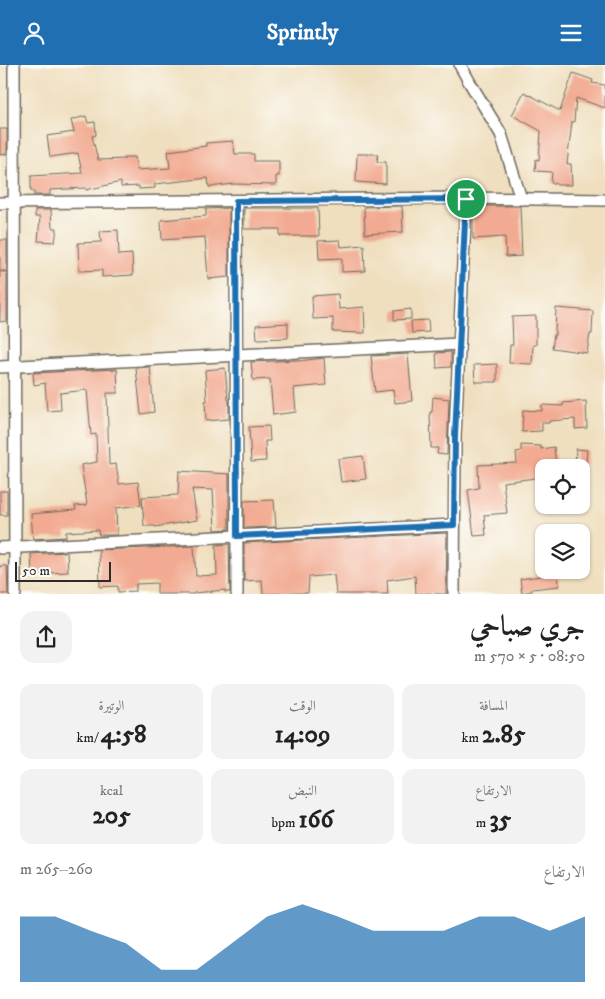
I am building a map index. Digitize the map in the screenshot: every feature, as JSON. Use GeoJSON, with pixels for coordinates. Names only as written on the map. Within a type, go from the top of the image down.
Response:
{"type":"FeatureCollection","features":[{"type":"Feature","properties":{"kind":"street"},"geometry":{"type":"LineString","coordinates":[[14,65],[15,594]]}},
{"type":"Feature","properties":{"kind":"street"},"geometry":{"type":"LineString","coordinates":[[460,65],[501,134],[521,199]]}},
{"type":"Feature","properties":{"kind":"street"},"geometry":{"type":"LineString","coordinates":[[0,203],[466,199],[605,200]]}},
{"type":"Feature","properties":{"kind":"street"},"geometry":{"type":"LineString","coordinates":[[454,594],[455,436],[466,199]]}},
{"type":"Feature","properties":{"kind":"street"},"geometry":{"type":"LineString","coordinates":[[236,201],[237,594]]}},
{"type":"Feature","properties":{"kind":"street"},"geometry":{"type":"LineString","coordinates":[[0,367],[459,344]]}},
{"type":"Feature","properties":{"kind":"street"},"geometry":{"type":"LineString","coordinates":[[0,548],[454,525]]}},
{"type":"Feature","properties":{"kind":"building"},"geometry":{"type":"Polygon","coordinates":[[[573,73],[593,80],[592,83],[605,85],[605,108],[576,98],[567,164],[571,164],[572,185],[557,185],[551,183],[552,172],[535,171],[536,159],[539,160],[541,131],[512,115],[524,92],[560,111],[573,73]]]}},
{"type":"Feature","properties":{"kind":"building"},"geometry":{"type":"Polygon","coordinates":[[[86,116],[88,123],[95,122],[96,135],[92,136],[98,160],[135,157],[137,170],[170,168],[168,151],[206,146],[206,143],[233,141],[235,154],[254,154],[254,161],[279,161],[279,176],[276,176],[276,185],[234,184],[209,187],[208,178],[155,184],[155,188],[139,189],[139,186],[121,187],[121,182],[86,190],[86,188],[50,190],[50,195],[34,195],[34,191],[31,191],[31,176],[82,173],[78,153],[50,157],[47,136],[74,132],[71,120],[86,116]]]}},
{"type":"Feature","properties":{"kind":"building"},"geometry":{"type":"Polygon","coordinates":[[[0,129],[7,129],[7,154],[0,155],[0,129]]]}},
{"type":"Feature","properties":{"kind":"building"},"geometry":{"type":"Polygon","coordinates":[[[357,154],[378,154],[377,162],[386,162],[386,184],[356,182],[357,154]]]}},
{"type":"Feature","properties":{"kind":"building"},"geometry":{"type":"Polygon","coordinates":[[[402,206],[403,232],[365,234],[364,207],[402,206]]]}},
{"type":"Feature","properties":{"kind":"building"},"geometry":{"type":"Polygon","coordinates":[[[473,206],[520,206],[522,256],[506,257],[505,237],[473,239],[473,206]]]}},
{"type":"Feature","properties":{"kind":"building"},"geometry":{"type":"Polygon","coordinates":[[[229,208],[229,277],[208,279],[205,237],[162,240],[161,220],[206,216],[206,209],[229,208]]]}},
{"type":"Feature","properties":{"kind":"building"},"geometry":{"type":"Polygon","coordinates":[[[244,208],[318,208],[319,236],[280,236],[280,229],[244,229],[244,208]]]}},
{"type":"Feature","properties":{"kind":"building"},"geometry":{"type":"Polygon","coordinates":[[[35,210],[51,210],[52,228],[57,228],[55,242],[38,241],[40,217],[35,217],[35,210]]]}},
{"type":"Feature","properties":{"kind":"building"},"geometry":{"type":"Polygon","coordinates":[[[118,230],[119,255],[132,254],[133,275],[102,277],[102,270],[79,271],[78,243],[101,242],[100,231],[118,230]]]}},
{"type":"Feature","properties":{"kind":"building"},"geometry":{"type":"Polygon","coordinates":[[[0,240],[7,240],[7,271],[0,271],[0,240]]]}},
{"type":"Feature","properties":{"kind":"building"},"geometry":{"type":"Polygon","coordinates":[[[340,240],[341,247],[364,245],[365,271],[342,272],[342,258],[319,259],[318,241],[340,240]]]}},
{"type":"Feature","properties":{"kind":"building"},"geometry":{"type":"Polygon","coordinates":[[[0,272],[7,272],[7,321],[0,322],[0,272]]]}},
{"type":"Feature","properties":{"kind":"building"},"geometry":{"type":"Polygon","coordinates":[[[338,294],[339,309],[364,307],[365,333],[333,332],[333,318],[313,319],[312,296],[338,294]]]}},
{"type":"Feature","properties":{"kind":"building"},"geometry":{"type":"Polygon","coordinates":[[[556,308],[593,311],[592,334],[590,334],[587,353],[552,348],[555,335],[556,308]]]}},
{"type":"Feature","properties":{"kind":"building"},"geometry":{"type":"Polygon","coordinates":[[[411,309],[411,319],[394,320],[394,311],[411,309]]]}},
{"type":"Feature","properties":{"kind":"building"},"geometry":{"type":"Polygon","coordinates":[[[536,316],[536,345],[533,345],[532,364],[509,363],[510,345],[513,345],[512,317],[536,316]]]}},
{"type":"Feature","properties":{"kind":"building"},"geometry":{"type":"Polygon","coordinates":[[[428,320],[429,332],[412,333],[411,321],[428,320]]]}},
{"type":"Feature","properties":{"kind":"building"},"geometry":{"type":"Polygon","coordinates":[[[288,323],[288,338],[257,339],[256,325],[288,323]]]}},
{"type":"Feature","properties":{"kind":"building"},"geometry":{"type":"Polygon","coordinates":[[[451,352],[451,367],[437,368],[436,353],[451,352]]]}},
{"type":"Feature","properties":{"kind":"building"},"geometry":{"type":"Polygon","coordinates":[[[408,354],[412,401],[395,403],[393,390],[375,392],[371,356],[408,354]]]}},
{"type":"Feature","properties":{"kind":"building"},"geometry":{"type":"Polygon","coordinates":[[[324,358],[326,385],[294,388],[296,412],[273,415],[270,379],[253,380],[251,362],[299,361],[324,358]]]}},
{"type":"Feature","properties":{"kind":"building"},"geometry":{"type":"Polygon","coordinates":[[[497,364],[497,382],[475,382],[474,365],[497,364]]]}},
{"type":"Feature","properties":{"kind":"building"},"geometry":{"type":"Polygon","coordinates":[[[150,367],[154,412],[141,414],[136,368],[150,367]]]}},
{"type":"Feature","properties":{"kind":"building"},"geometry":{"type":"Polygon","coordinates":[[[225,368],[229,419],[206,421],[205,370],[225,368]]]}},
{"type":"Feature","properties":{"kind":"building"},"geometry":{"type":"Polygon","coordinates":[[[117,369],[118,393],[107,393],[109,465],[116,464],[119,484],[138,482],[141,505],[116,508],[117,535],[99,535],[98,530],[66,532],[66,537],[33,539],[31,514],[76,510],[75,506],[87,505],[81,465],[97,462],[96,434],[91,435],[87,390],[60,393],[61,410],[47,411],[45,383],[34,385],[33,373],[117,369]]]}},
{"type":"Feature","properties":{"kind":"building"},"geometry":{"type":"Polygon","coordinates":[[[433,397],[449,399],[447,455],[437,454],[438,448],[431,448],[430,412],[432,412],[433,397]]]}},
{"type":"Feature","properties":{"kind":"building"},"geometry":{"type":"Polygon","coordinates":[[[586,401],[587,428],[575,429],[575,419],[549,421],[549,423],[542,423],[542,431],[522,432],[523,410],[542,411],[542,405],[563,406],[563,403],[586,401]]]}},
{"type":"Feature","properties":{"kind":"building"},"geometry":{"type":"Polygon","coordinates":[[[269,426],[270,441],[265,441],[266,461],[251,462],[249,427],[269,426]]]}},
{"type":"Feature","properties":{"kind":"building"},"geometry":{"type":"Polygon","coordinates":[[[521,445],[541,446],[541,449],[554,447],[555,459],[535,459],[535,478],[503,482],[507,513],[484,515],[486,535],[474,536],[468,490],[479,488],[478,465],[517,463],[516,452],[521,451],[521,445]]]}},
{"type":"Feature","properties":{"kind":"building"},"geometry":{"type":"Polygon","coordinates":[[[576,449],[587,450],[586,459],[575,459],[576,449]]]}},
{"type":"Feature","properties":{"kind":"building"},"geometry":{"type":"Polygon","coordinates":[[[363,456],[366,479],[341,482],[338,459],[363,456]]]}},
{"type":"Feature","properties":{"kind":"building"},"geometry":{"type":"Polygon","coordinates":[[[179,471],[229,474],[229,529],[215,530],[213,490],[192,489],[197,520],[155,527],[144,526],[142,497],[178,495],[179,471]]]}},
{"type":"Feature","properties":{"kind":"building"},"geometry":{"type":"Polygon","coordinates":[[[0,491],[7,491],[7,515],[0,515],[0,491]]]}},
{"type":"Feature","properties":{"kind":"building"},"geometry":{"type":"Polygon","coordinates":[[[274,500],[276,527],[244,528],[244,501],[274,500]]]}},
{"type":"Feature","properties":{"kind":"building"},"geometry":{"type":"Polygon","coordinates":[[[447,533],[446,594],[416,594],[415,576],[387,580],[388,594],[336,594],[334,575],[309,577],[308,593],[263,594],[262,580],[244,581],[244,543],[447,533]]]}},
{"type":"Feature","properties":{"kind":"building"},"geometry":{"type":"Polygon","coordinates":[[[229,544],[230,592],[225,592],[225,590],[194,594],[157,594],[157,583],[136,584],[136,591],[118,592],[118,586],[100,587],[99,550],[194,546],[196,576],[217,575],[216,545],[229,544]]]}},
{"type":"Feature","properties":{"kind":"building"},"geometry":{"type":"Polygon","coordinates":[[[67,552],[68,572],[32,574],[31,554],[67,552]]]}},
{"type":"Feature","properties":{"kind":"building"},"geometry":{"type":"Polygon","coordinates":[[[0,566],[7,566],[8,594],[0,594],[0,566]]]}},
{"type":"Feature","properties":{"kind":"building"},"geometry":{"type":"Polygon","coordinates":[[[535,577],[535,579],[559,579],[559,586],[532,589],[532,591],[522,593],[520,579],[535,577]]]}},
{"type":"Feature","properties":{"kind":"route"},"geometry":{"type":"LineString","coordinates":[[466,199],[455,436],[454,525],[237,536],[236,201],[466,199]]}}]}
